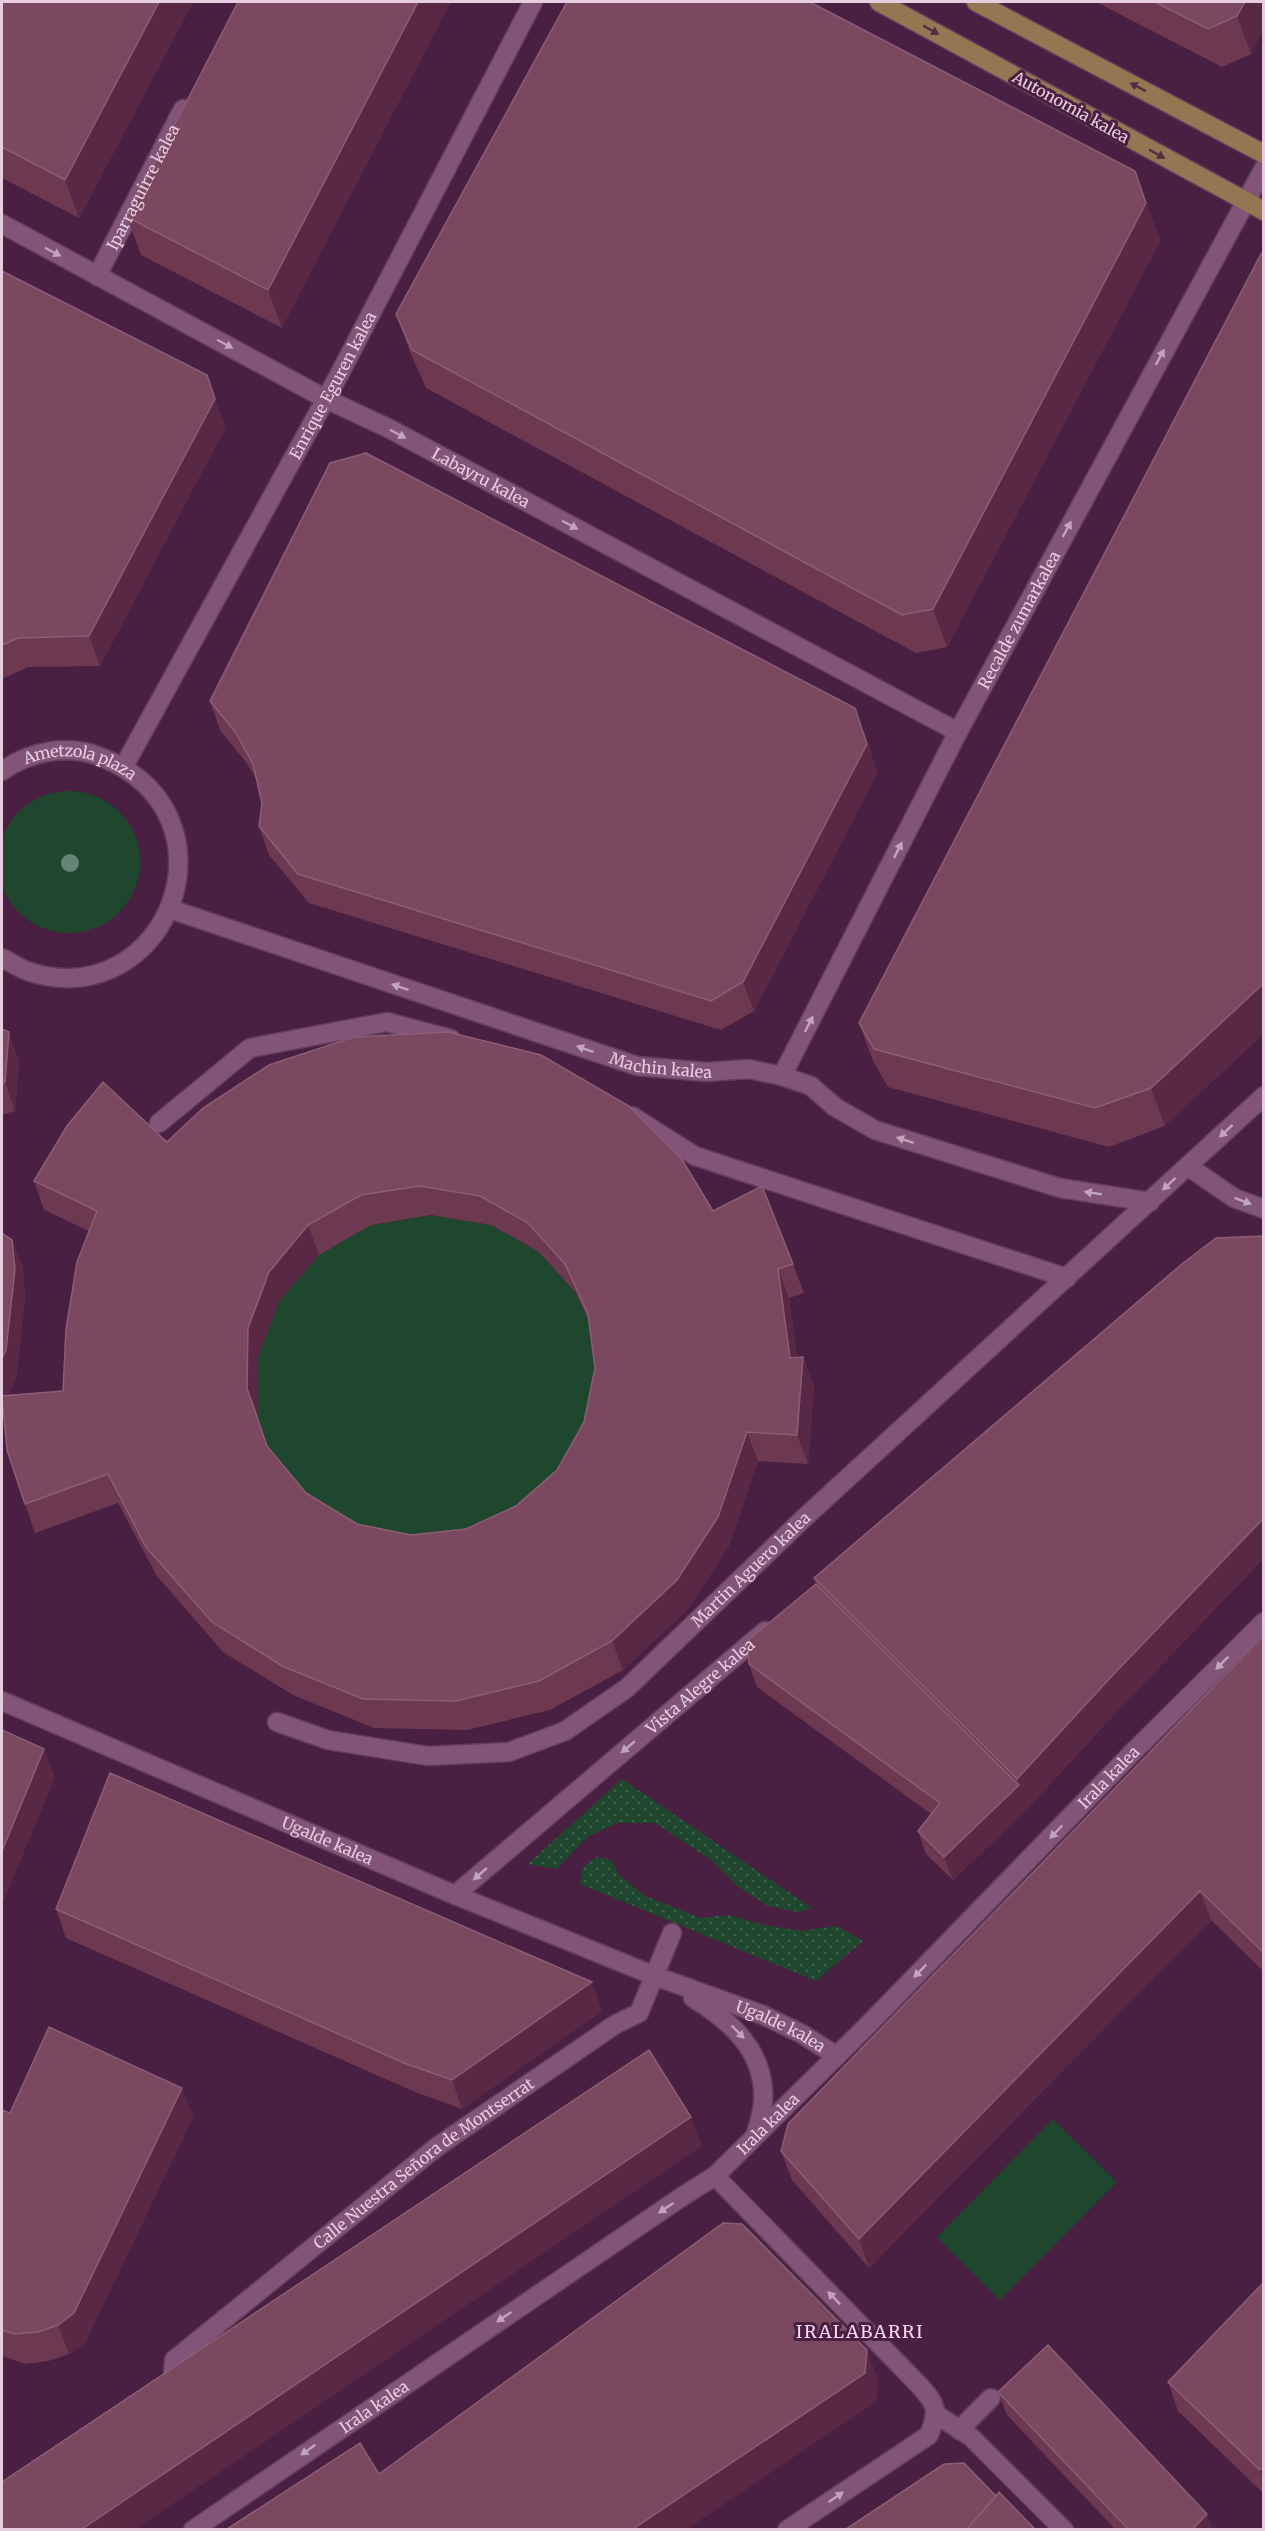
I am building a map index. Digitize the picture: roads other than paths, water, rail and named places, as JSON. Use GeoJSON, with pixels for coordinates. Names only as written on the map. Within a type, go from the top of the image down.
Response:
{"type":"FeatureCollection","features":[{"type":"Feature","properties":{"kind":"main road","name":"Autonomia kalea"},"geometry":{"type":"LineString","coordinates":[[879,2],[1263,211]]}},
{"type":"Feature","properties":{"kind":"main road"},"geometry":{"type":"LineString","coordinates":[[976,2],[1263,154]]}},
{"type":"Feature","properties":{"kind":"street","name":"Enrique Eguren kalea"},"geometry":{"type":"LineString","coordinates":[[124,766],[326,399],[533,2]]}},
{"type":"Feature","properties":{"kind":"street","name":"Iparraguirre kalea"},"geometry":{"type":"LineString","coordinates":[[97,276],[190,95]]}},
{"type":"Feature","properties":{"kind":"street","name":"Recalde zumarkalea"},"geometry":{"type":"LineString","coordinates":[[783,1076],[958,732],[1263,168]]}},
{"type":"Feature","properties":{"kind":"street","name":"Labayru kalea"},"geometry":{"type":"LineString","coordinates":[[2,224],[326,399],[390,429],[958,732]]}},
{"type":"Feature","properties":{"kind":"street","name":"Ametzola plaza"},"geometry":{"type":"LineString","coordinates":[[2,771],[17,760],[53,750],[90,753],[124,766],[149,787],[168,814],[178,845],[179,878],[170,909],[153,938],[127,960],[96,974],[63,977],[29,972],[2,958]]}},
{"type":"Feature","properties":{"kind":"street","name":"Machin kalea"},"geometry":{"type":"LineString","coordinates":[[170,909],[637,1066],[706,1072],[749,1069],[783,1076],[811,1086],[835,1107],[875,1131],[1060,1188],[1150,1202]]}},
{"type":"Feature","properties":{"kind":"street"},"geometry":{"type":"LineString","coordinates":[[159,1123],[250,1048],[387,1022],[468,1044]]}},
{"type":"Feature","properties":{"kind":"street","name":"Martin Aguero kalea"},"geometry":{"type":"LineString","coordinates":[[277,1722],[328,1740],[428,1756],[509,1752],[565,1731],[627,1688],[803,1519],[1189,1167],[1263,1096]]}},
{"type":"Feature","properties":{"kind":"street"},"geometry":{"type":"LineString","coordinates":[[618,1107],[695,1156],[1067,1278]]}},
{"type":"Feature","properties":{"kind":"street"},"geometry":{"type":"LineString","coordinates":[[1189,1167],[1234,1198],[1263,1209]]}},
{"type":"Feature","properties":{"kind":"street","name":"Vista Alegre kalea"},"geometry":{"type":"LineString","coordinates":[[455,1895],[777,1621]]}},
{"type":"Feature","properties":{"kind":"street","name":"Irala kalea"},"geometry":{"type":"LineString","coordinates":[[193,2529],[715,2176],[756,2133],[837,2056],[1263,1622]]}},
{"type":"Feature","properties":{"kind":"street","name":"Ugalde kalea"},"geometry":{"type":"LineString","coordinates":[[2,1701],[455,1895],[655,1976],[763,2015],[802,2034],[837,2056]]}},
{"type":"Feature","properties":{"kind":"street","name":"Calle Nuestra Señora de Montserrat"},"geometry":{"type":"LineString","coordinates":[[154,2402],[172,2390],[174,2360],[438,2146],[616,2024],[639,2013],[672,1933]]}},
{"type":"Feature","properties":{"kind":"street","name":"Ugalde kalea"},"geometry":{"type":"LineString","coordinates":[[655,1976],[720,2014],[745,2039],[762,2072],[763,2102],[756,2133]]}},
{"type":"Feature","properties":{"kind":"street"},"geometry":{"type":"LineString","coordinates":[[715,2176],[919,2385],[932,2400],[936,2415],[929,2435],[787,2529]]}},
{"type":"Feature","properties":{"kind":"street"},"geometry":{"type":"LineString","coordinates":[[959,2430],[991,2398]]}},
{"type":"Feature","properties":{"kind":"street"},"geometry":{"type":"LineString","coordinates":[[936,2415],[971,2436],[1064,2529]]}},
{"type":"Feature","properties":{"kind":"district","name":"IRALABARRI"},"geometry":{"type":"Point","coordinates":[860,2331]}}]}
